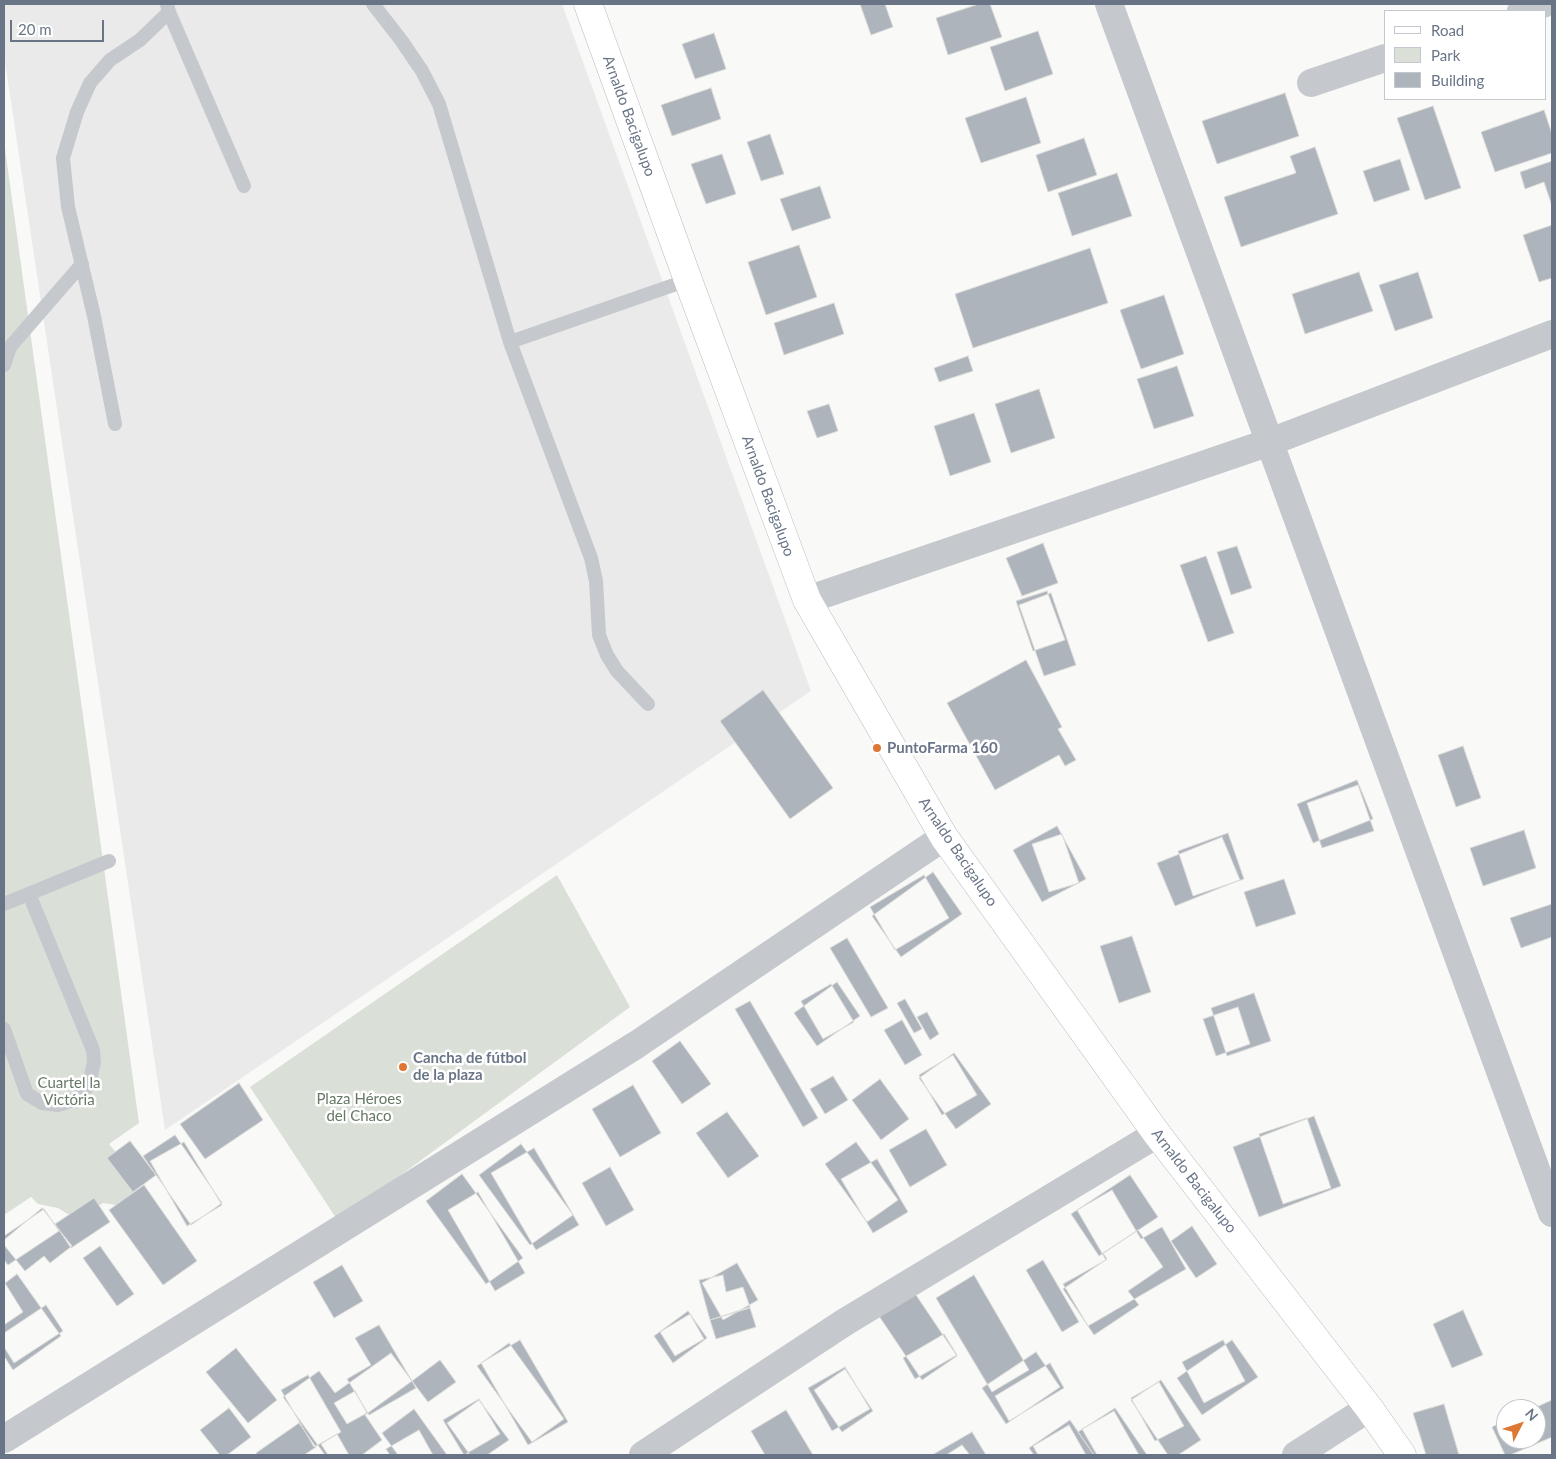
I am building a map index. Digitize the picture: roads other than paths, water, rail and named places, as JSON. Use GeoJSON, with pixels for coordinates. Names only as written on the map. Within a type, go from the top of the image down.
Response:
{"type":"FeatureCollection","features":[{"type":"Feature","properties":{"kind":"street","name":"Arnaldo Bacigalupo"},"geometry":{"type":"LineString","coordinates":[[588,4],[807,600],[944,837],[1157,1134],[1369,1408],[1402,1455]]}},
{"type":"Feature","properties":{"kind":"street"},"geometry":{"type":"LineString","coordinates":[[1109,4],[1552,1213]]}},
{"type":"Feature","properties":{"kind":"street"},"geometry":{"type":"LineString","coordinates":[[1524,10],[1543,4]]}},
{"type":"Feature","properties":{"kind":"street"},"geometry":{"type":"LineString","coordinates":[[1311,83],[1384,58]]}},
{"type":"Feature","properties":{"kind":"street"},"geometry":{"type":"LineString","coordinates":[[807,600],[1270,442],[1552,334]]}},
{"type":"Feature","properties":{"kind":"street"},"geometry":{"type":"LineString","coordinates":[[4,1439],[636,1046],[944,837]]}},
{"type":"Feature","properties":{"kind":"street"},"geometry":{"type":"LineString","coordinates":[[643,1455],[845,1322],[1157,1134]]}},
{"type":"Feature","properties":{"kind":"street"},"geometry":{"type":"LineString","coordinates":[[1296,1455],[1369,1408]]}},
{"type":"Feature","properties":{"kind":"lane"},"geometry":{"type":"LineString","coordinates":[[373,4],[422,71],[438,104],[510,342],[590,558],[596,581],[599,635],[607,655],[617,671],[648,704]]}},
{"type":"Feature","properties":{"kind":"lane"},"geometry":{"type":"LineString","coordinates":[[115,424],[68,206],[63,158],[77,112],[90,83],[110,60],[140,40],[168,8],[244,186]]}},
{"type":"Feature","properties":{"kind":"lane"},"geometry":{"type":"LineString","coordinates":[[4,364],[10,347],[82,264]]}},
{"type":"Feature","properties":{"kind":"lane"},"geometry":{"type":"LineString","coordinates":[[510,342],[688,280]]}},
{"type":"Feature","properties":{"kind":"lane"},"geometry":{"type":"LineString","coordinates":[[4,904],[109,861]]}},
{"type":"Feature","properties":{"kind":"lane"},"geometry":{"type":"LineString","coordinates":[[4,1029],[27,1094],[42,1103],[58,1104],[76,1099],[88,1085],[94,1062],[93,1050],[28,894]]}},
{"type":"Feature","properties":{"kind":"place","name":"PuntoFarma 160"},"geometry":{"type":"Point","coordinates":[877,748]}},
{"type":"Feature","properties":{"kind":"place","name":"Cancha de fútbol de la plaza"},"geometry":{"type":"Point","coordinates":[403,1067]}},
{"type":"Feature","properties":{"kind":"park label","name":"Cuartel la Victória"},"geometry":{"type":"Point","coordinates":[69,1092]}},
{"type":"Feature","properties":{"kind":"park label","name":"Plaza Héroes del Chaco"},"geometry":{"type":"Point","coordinates":[359,1108]}}]}
